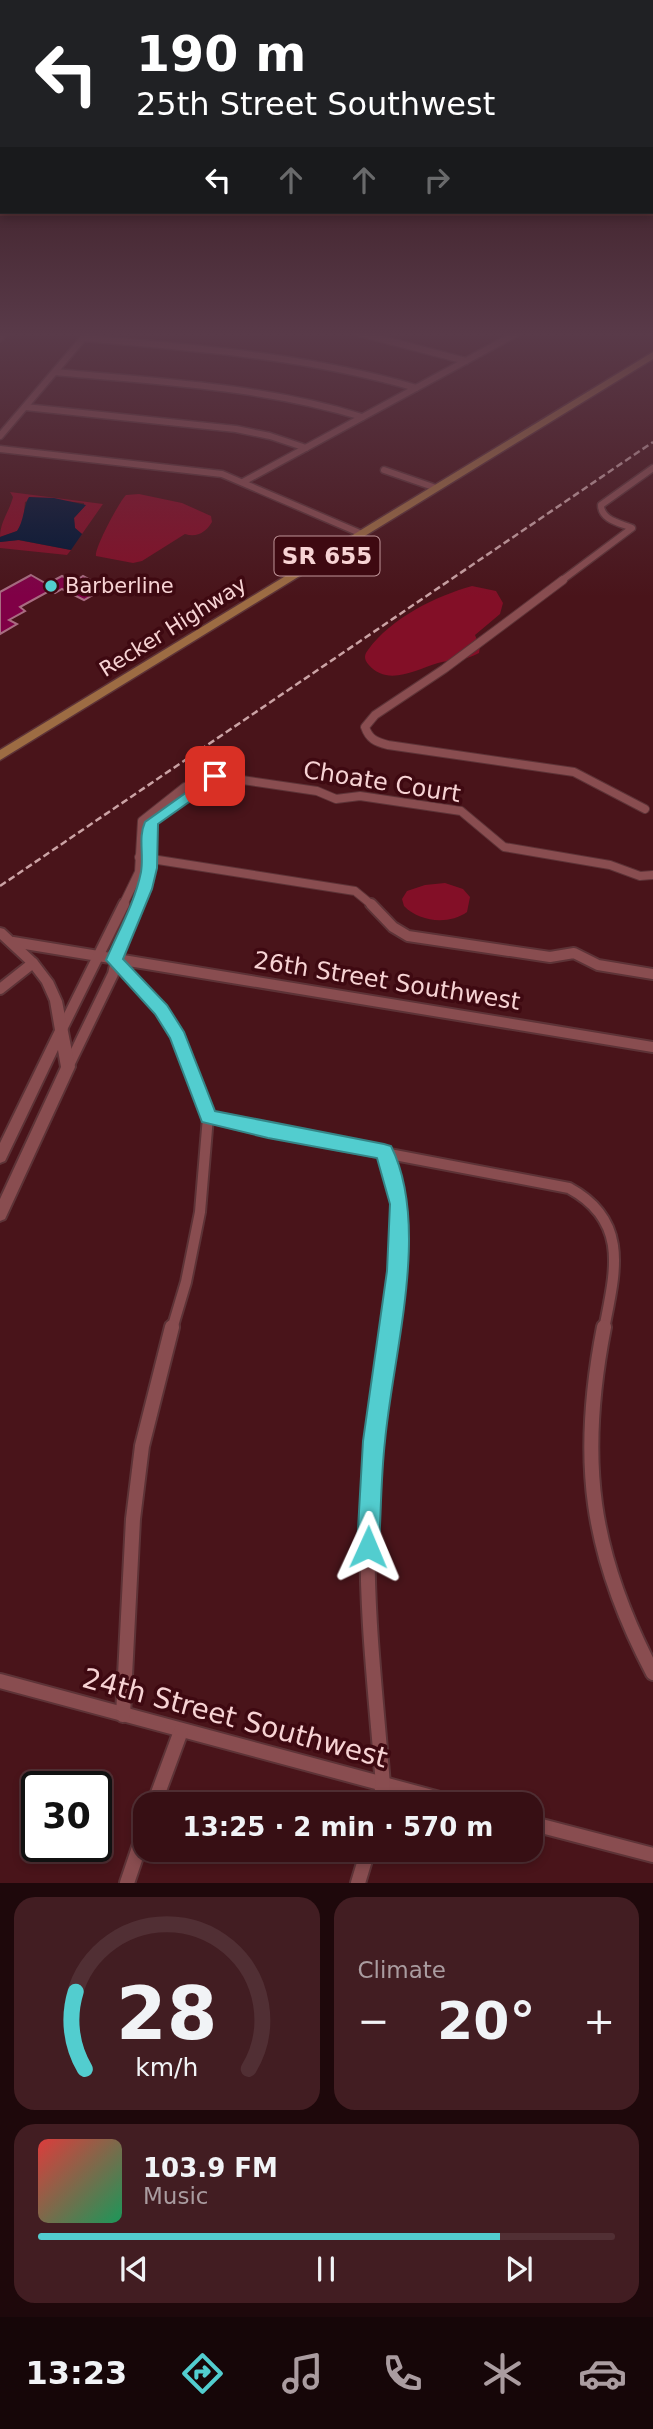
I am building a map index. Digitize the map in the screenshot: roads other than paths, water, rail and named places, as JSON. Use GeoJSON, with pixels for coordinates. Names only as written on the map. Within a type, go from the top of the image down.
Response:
{"type":"FeatureCollection","features":[{"type":"Feature","properties":{"kind":"main road","name":"Recker Highway"},"geometry":{"type":"LineString","coordinates":[[0,756],[546,421]]}},
{"type":"Feature","properties":{"kind":"street"},"geometry":{"type":"LineString","coordinates":[[0,436],[13,421]]}},
{"type":"Feature","properties":{"kind":"street"},"geometry":{"type":"LineString","coordinates":[[158,421],[227,428],[270,436],[306,448]]}},
{"type":"Feature","properties":{"kind":"street"},"geometry":{"type":"LineString","coordinates":[[243,482],[355,421]]}},
{"type":"Feature","properties":{"kind":"street"},"geometry":{"type":"LineString","coordinates":[[0,449],[205,471],[243,482],[362,534]]}},
{"type":"Feature","properties":{"kind":"street"},"geometry":{"type":"LineString","coordinates":[[645,809],[574,772],[381,744],[373,742],[366,735],[365,727],[375,715],[444,668],[632,528],[606,517],[601,511],[601,505],[653,468]]}},
{"type":"Feature","properties":{"kind":"street"},"geometry":{"type":"LineString","coordinates":[[384,470],[436,488]]}},
{"type":"Feature","properties":{"kind":"street","name":"Choate Court"},"geometry":{"type":"LineString","coordinates":[[144,857],[152,822],[215,776],[317,791],[336,799],[360,796],[461,811],[504,846],[512,849],[610,864],[640,876],[653,875]]}},
{"type":"Feature","properties":{"kind":"street"},"geometry":{"type":"LineString","coordinates":[[0,1157],[99,957],[144,857]]}},
{"type":"Feature","properties":{"kind":"street"},"geometry":{"type":"LineString","coordinates":[[0,1215],[113,974],[114,960],[144,889],[144,857]]}},
{"type":"Feature","properties":{"kind":"street"},"geometry":{"type":"LineString","coordinates":[[144,857],[355,891],[364,896],[399,933],[408,936],[550,957],[574,953],[598,965],[653,974]]}},
{"type":"Feature","properties":{"kind":"street"},"geometry":{"type":"LineString","coordinates":[[0,932],[13,942],[47,981],[56,1001],[68,1067]]}},
{"type":"Feature","properties":{"kind":"street","name":"26th Street Southwest"},"geometry":{"type":"LineString","coordinates":[[13,942],[653,1047]]}},
{"type":"Feature","properties":{"kind":"street"},"geometry":{"type":"LineString","coordinates":[[114,960],[161,1009],[178,1036],[208,1117],[200,1212],[186,1282],[163,1357],[142,1446],[133,1519],[123,1715]]}},
{"type":"Feature","properties":{"kind":"street"},"geometry":{"type":"LineString","coordinates":[[0,989],[33,963]]}},
{"type":"Feature","properties":{"kind":"street"},"geometry":{"type":"LineString","coordinates":[[208,1117],[268,1131],[568,1187],[595,1207],[610,1230],[614,1245],[614,1264],[590,1414],[589,1477],[597,1531],[608,1576],[635,1640],[653,1673]]}},
{"type":"Feature","properties":{"kind":"street"},"geometry":{"type":"LineString","coordinates":[[382,1792],[370,1612],[368,1519],[374,1441],[397,1271],[399,1204],[396,1185],[384,1152]]}},
{"type":"Feature","properties":{"kind":"street","name":"24th Street Southwest"},"geometry":{"type":"LineString","coordinates":[[0,1681],[410,1792]]}},
{"type":"Feature","properties":{"kind":"street"},"geometry":{"type":"LineString","coordinates":[[158,1792],[181,1731]]}},
{"type":"Feature","properties":{"kind":"street"},"geometry":{"type":"LineString","coordinates":[[543,1826],[653,1855]]}},
{"type":"Feature","properties":{"kind":"street"},"geometry":{"type":"LineString","coordinates":[[127,1883],[134,1862]]}},
{"type":"Feature","properties":{"kind":"street"},"geometry":{"type":"LineString","coordinates":[[358,1883],[364,1862]]}},
{"type":"Feature","properties":{"kind":"water"},"geometry":{"type":"Polygon","coordinates":[[[29,497],[54,498],[86,505],[74,518],[75,528],[82,534],[71,550],[19,540],[0,542],[0,537],[17,531],[29,497]]]}},
{"type":"Feature","properties":{"kind":"railway"},"geometry":{"type":"LineString","coordinates":[[0,886],[653,442]]}},
{"type":"Feature","properties":{"kind":"place","name":"Barberline"},"geometry":{"type":"Point","coordinates":[51,586]}}]}
